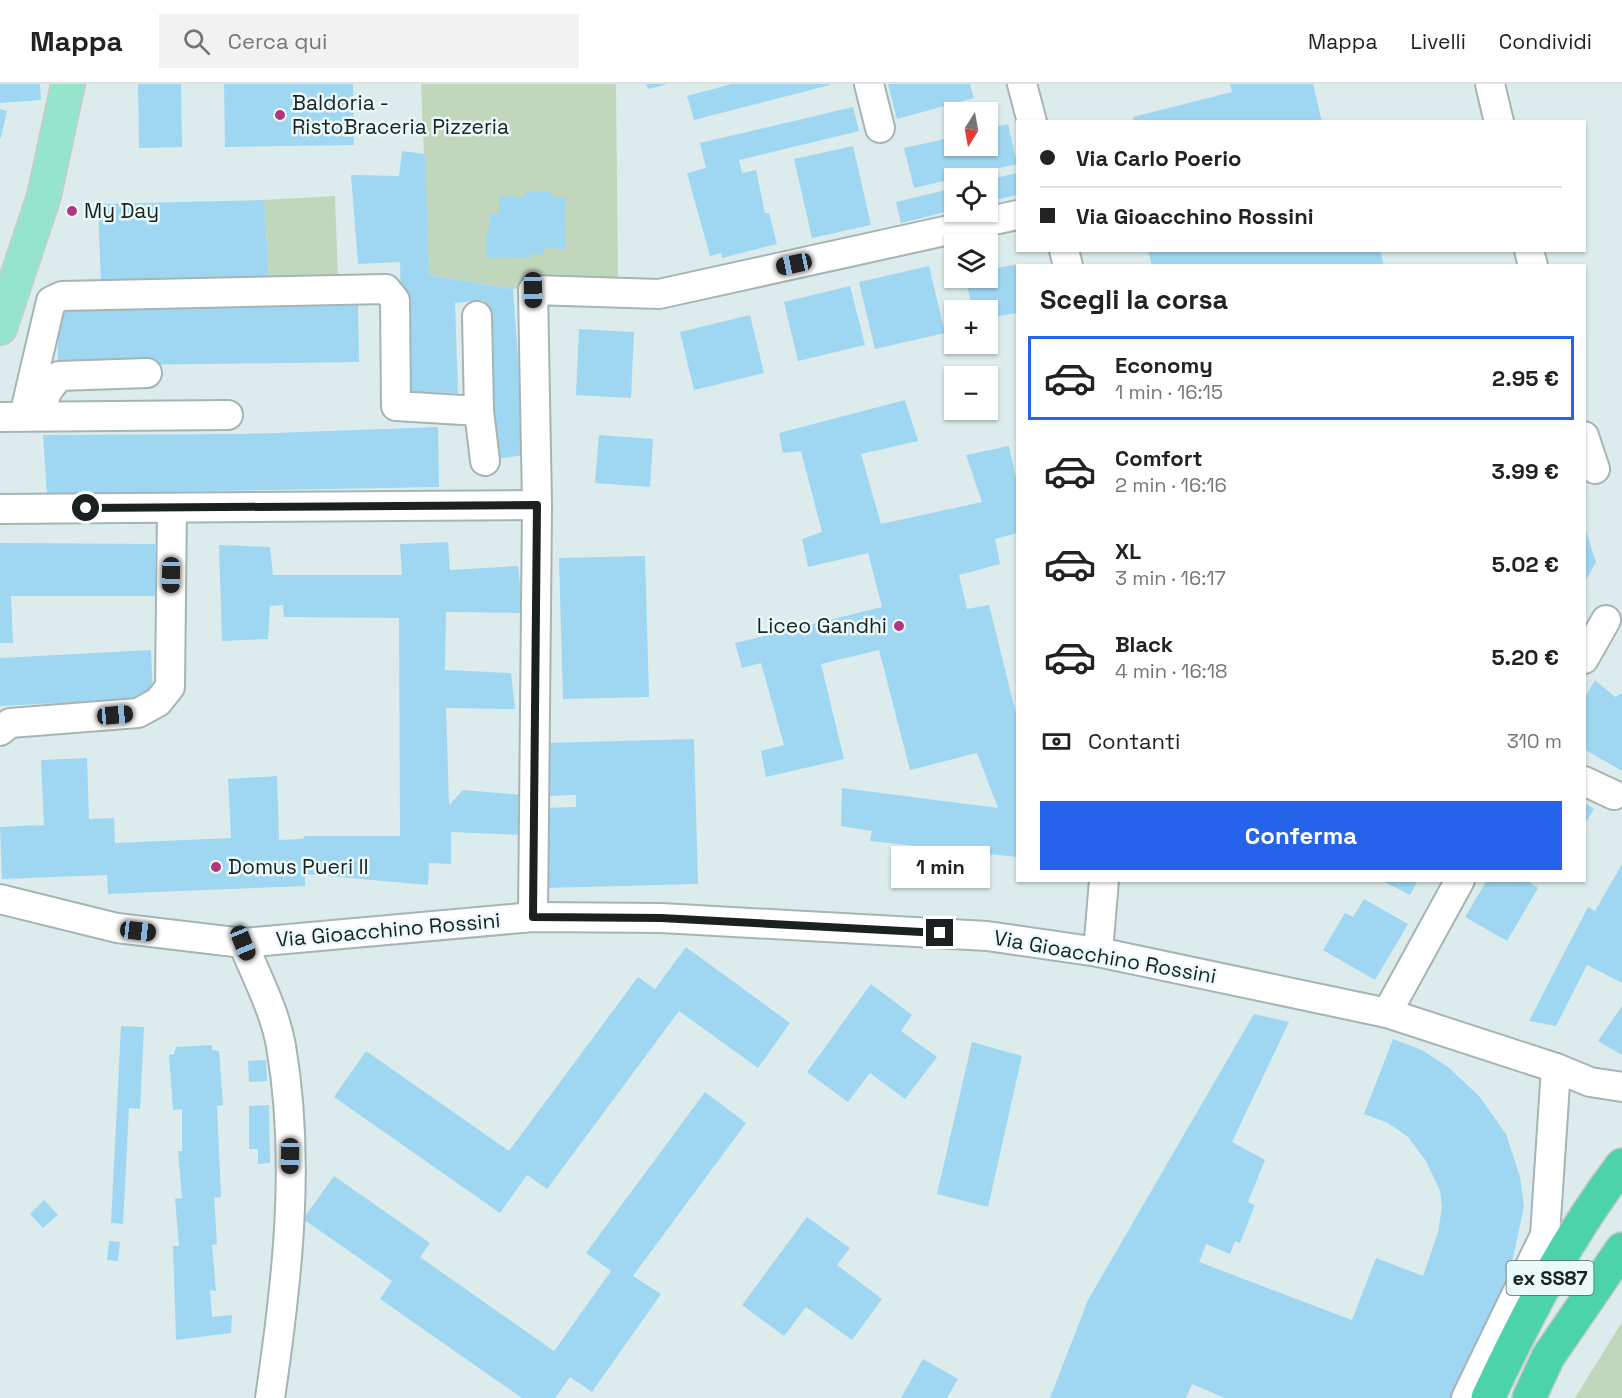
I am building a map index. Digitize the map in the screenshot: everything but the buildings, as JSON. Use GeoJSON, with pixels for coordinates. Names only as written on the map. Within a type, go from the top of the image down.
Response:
{"type":"FeatureCollection","features":[{"type":"Feature","properties":{"kind":"highway"},"geometry":{"type":"LineString","coordinates":[[1586,1212],[1622,1147]]}},
{"type":"Feature","properties":{"kind":"highway","name":"ex SS87"},"geometry":{"type":"LineString","coordinates":[[1488,1398],[1515,1340],[1586,1212],[1622,1166]]}},
{"type":"Feature","properties":{"kind":"highway","name":"ex SS87"},"geometry":{"type":"LineString","coordinates":[[1529,1398],[1548,1357],[1622,1250]]}},
{"type":"Feature","properties":{"kind":"main road"},"geometry":{"type":"LineString","coordinates":[[0,328],[44,196],[68,84]]}},
{"type":"Feature","properties":{"kind":"street"},"geometry":{"type":"LineString","coordinates":[[869,84],[880,128]]}},
{"type":"Feature","properties":{"kind":"street"},"geometry":{"type":"LineString","coordinates":[[1022,84],[1031,120]]}},
{"type":"Feature","properties":{"kind":"street"},"geometry":{"type":"LineString","coordinates":[[1491,84],[1499,120]]}},
{"type":"Feature","properties":{"kind":"street"},"geometry":{"type":"LineString","coordinates":[[533,917],[537,505],[533,290],[659,294],[1016,215]]}},
{"type":"Feature","properties":{"kind":"street"},"geometry":{"type":"LineString","coordinates":[[21,416],[51,301],[62,296],[386,289],[395,300],[396,406],[479,411]]}},
{"type":"Feature","properties":{"kind":"street"},"geometry":{"type":"LineString","coordinates":[[477,316],[479,411],[485,461]]}},
{"type":"Feature","properties":{"kind":"street"},"geometry":{"type":"LineString","coordinates":[[21,416],[59,376],[147,373]]}},
{"type":"Feature","properties":{"kind":"street"},"geometry":{"type":"LineString","coordinates":[[21,416],[228,415]]}},
{"type":"Feature","properties":{"kind":"street"},"geometry":{"type":"LineString","coordinates":[[1586,442],[1595,469]]}},
{"type":"Feature","properties":{"kind":"street"},"geometry":{"type":"LineString","coordinates":[[0,509],[537,505]]}},
{"type":"Feature","properties":{"kind":"street"},"geometry":{"type":"LineString","coordinates":[[3,725],[138,713],[158,702],[170,687],[172,508]]}},
{"type":"Feature","properties":{"kind":"street"},"geometry":{"type":"LineString","coordinates":[[1586,655],[1606,620]]}},
{"type":"Feature","properties":{"kind":"street"},"geometry":{"type":"LineString","coordinates":[[1586,782],[1614,795]]}},
{"type":"Feature","properties":{"kind":"street"},"geometry":{"type":"LineString","coordinates":[[1098,952],[1104,882]]}},
{"type":"Feature","properties":{"kind":"street"},"geometry":{"type":"LineString","coordinates":[[1386,1013],[1459,882]]}},
{"type":"Feature","properties":{"kind":"street","name":"Via Gioacchino Rossini"},"geometry":{"type":"LineString","coordinates":[[0,899],[117,928],[243,943],[533,917],[661,918],[975,935],[1098,952],[1386,1013],[1557,1068],[1590,1082]]}},
{"type":"Feature","properties":{"kind":"street"},"geometry":{"type":"LineString","coordinates":[[243,943],[281,1045],[290,1136],[287,1280],[270,1398]]}},
{"type":"Feature","properties":{"kind":"street"},"geometry":{"type":"LineString","coordinates":[[1466,1398],[1545,1235],[1557,1068]]}},
{"type":"Feature","properties":{"kind":"street"},"geometry":{"type":"LineString","coordinates":[[1590,1082],[1622,1087]]}},
{"type":"Feature","properties":{"kind":"street"},"geometry":{"type":"LineString","coordinates":[[1590,1082],[1622,1109]]}},
{"type":"Feature","properties":{"kind":"green space"},"geometry":{"type":"Polygon","coordinates":[[[421,84],[616,84],[618,283],[513,289],[429,275],[421,84]]]}},
{"type":"Feature","properties":{"kind":"green space"},"geometry":{"type":"Polygon","coordinates":[[[335,196],[338,279],[269,278],[264,200],[335,196]]]}},
{"type":"Feature","properties":{"kind":"green space"},"geometry":{"type":"Polygon","coordinates":[[[1622,1322],[1622,1398],[1575,1398],[1622,1322]]]}},
{"type":"Feature","properties":{"kind":"place","name":"Baldoria - RistoBraceria Pizzeria"},"geometry":{"type":"Point","coordinates":[280,115]}},
{"type":"Feature","properties":{"kind":"place","name":"My Day"},"geometry":{"type":"Point","coordinates":[72,211]}},
{"type":"Feature","properties":{"kind":"place","name":"Liceo Gandhi"},"geometry":{"type":"Point","coordinates":[899,626]}},
{"type":"Feature","properties":{"kind":"place","name":"Domus Pueri II"},"geometry":{"type":"Point","coordinates":[216,867]}},
{"type":"Feature","properties":{"kind":"route"},"geometry":{"type":"LineString","coordinates":[[86,508],[537,505],[533,917],[661,918],[940,933]]}}]}
